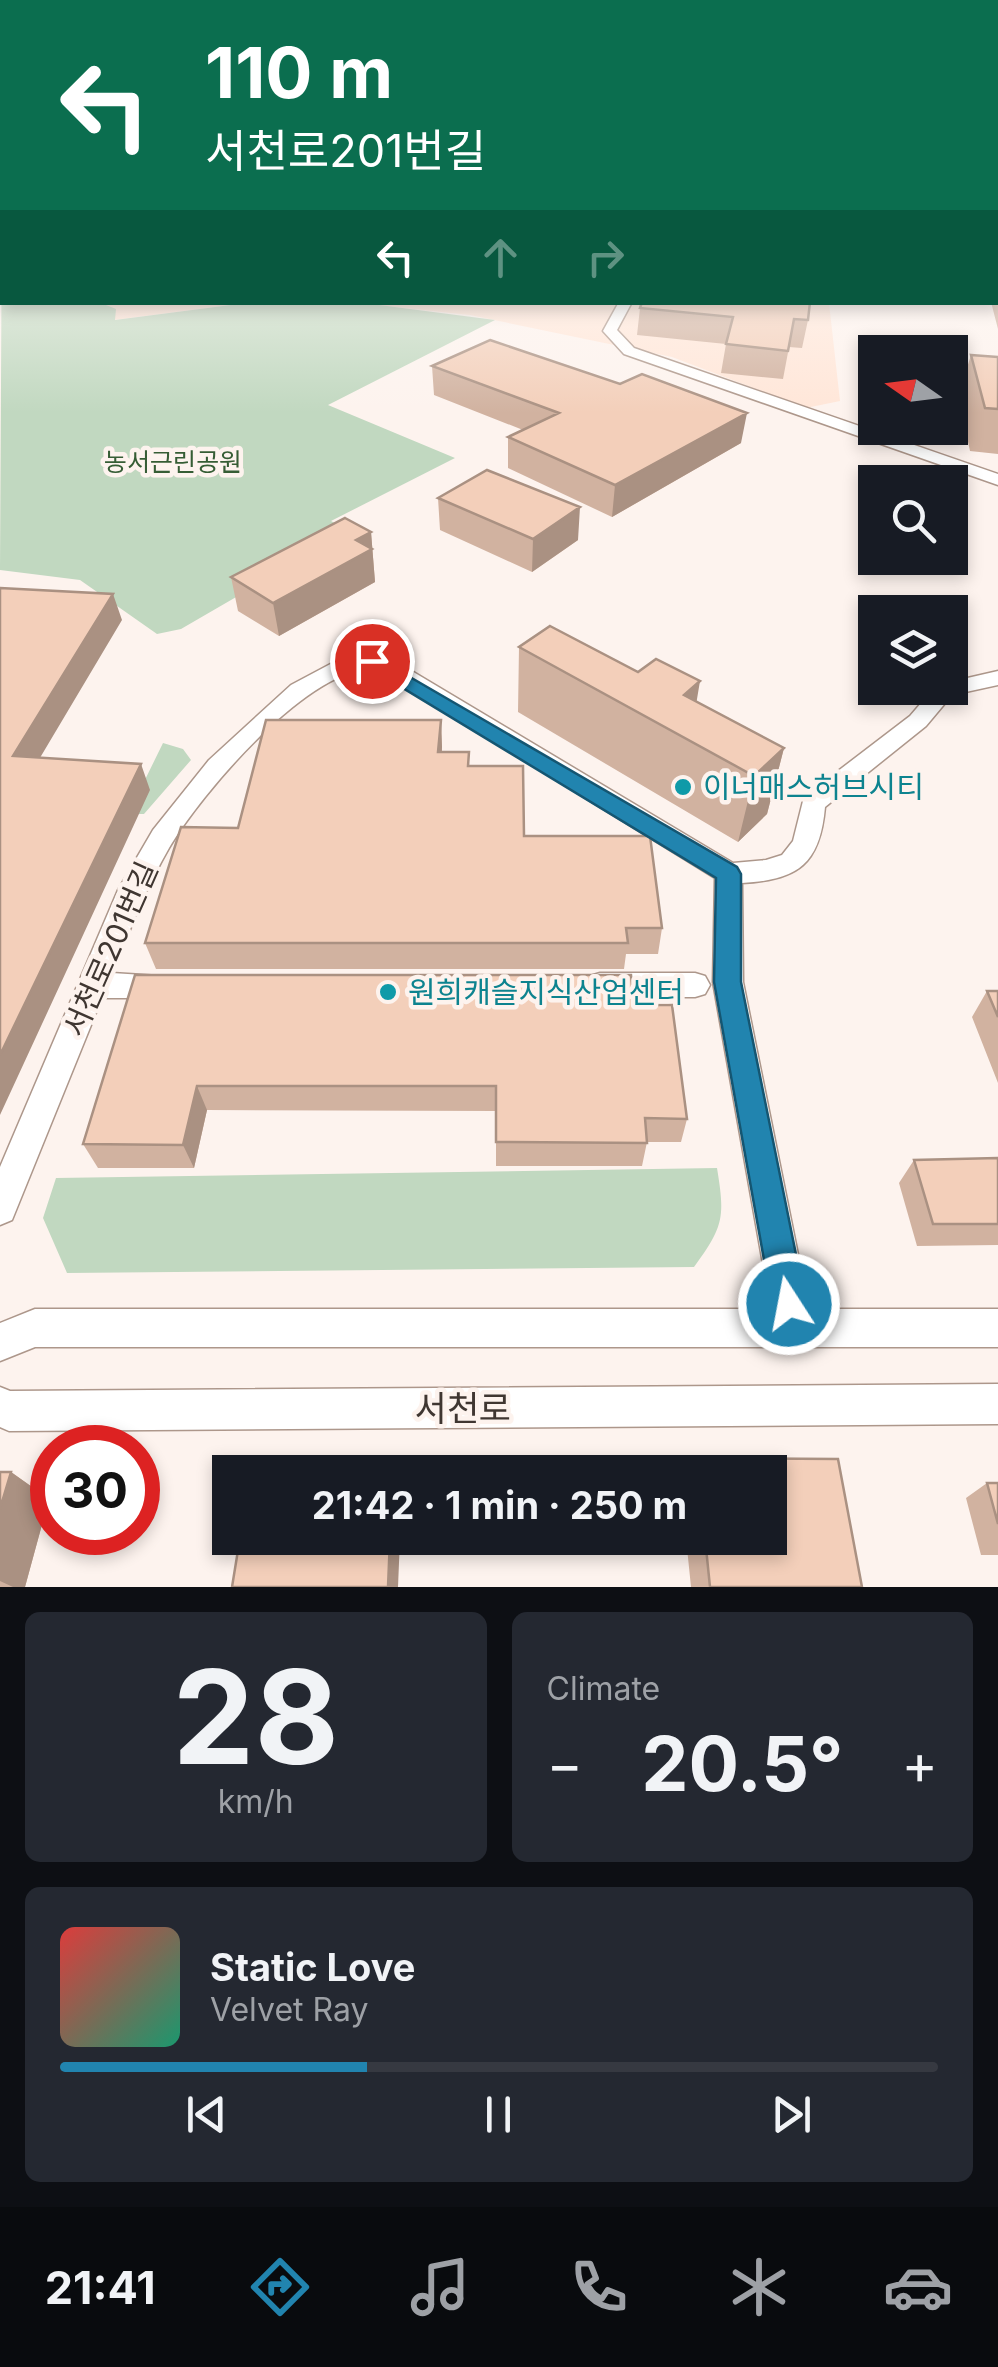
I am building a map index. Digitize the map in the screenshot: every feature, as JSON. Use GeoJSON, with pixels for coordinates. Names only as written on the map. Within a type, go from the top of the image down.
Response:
{"type":"FeatureCollection","features":[{"type":"Feature","properties":{"kind":"street"},"geometry":{"type":"LineString","coordinates":[[624,305],[610,331],[628,351],[998,480]]}},
{"type":"Feature","properties":{"kind":"street","name":"서천로201번길"},"geometry":{"type":"LineString","coordinates":[[0,1208],[146,861],[192,796],[247,736],[299,690],[330,672],[362,661],[382,663],[729,874]]}},
{"type":"Feature","properties":{"kind":"street"},"geometry":{"type":"LineString","coordinates":[[794,1330],[728,982],[729,874],[788,868],[806,850],[813,803],[918,721],[944,690],[998,678]]}},
{"type":"Feature","properties":{"kind":"street"},"geometry":{"type":"LineString","coordinates":[[92,985],[191,986]]}},
{"type":"Feature","properties":{"kind":"street"},"geometry":{"type":"LineString","coordinates":[[578,986],[694,986]]}},
{"type":"Feature","properties":{"kind":"street"},"geometry":{"type":"LineString","coordinates":[[0,1342],[35,1328],[998,1328]]}},
{"type":"Feature","properties":{"kind":"street","name":"서천로"},"geometry":{"type":"LineString","coordinates":[[0,1407],[9,1412],[998,1404]]}},
{"type":"Feature","properties":{"kind":"shaded area"},"geometry":{"type":"Polygon","coordinates":[[[107,305],[230,305],[114,320],[107,305]]]}},
{"type":"Feature","properties":{"kind":"shaded area"},"geometry":{"type":"Polygon","coordinates":[[[376,305],[829,305],[840,401],[806,408],[672,357],[470,315],[376,305]]]}},
{"type":"Feature","properties":{"kind":"green space","name":"농서근린공원"},"geometry":{"type":"Polygon","coordinates":[[[1,305],[106,305],[116,309],[115,320],[231,305],[379,305],[495,320],[328,405],[455,458],[331,521],[350,531],[181,629],[157,634],[80,580],[0,570],[1,305]]]}},
{"type":"Feature","properties":{"kind":"green space"},"geometry":{"type":"Polygon","coordinates":[[[163,743],[183,749],[191,760],[144,814],[139,814],[140,790],[163,743]]]}},
{"type":"Feature","properties":{"kind":"green space"},"geometry":{"type":"Polygon","coordinates":[[[717,1168],[720,1220],[694,1267],[67,1273],[43,1218],[56,1178],[717,1168]]]}},
{"type":"Feature","properties":{"kind":"building"},"geometry":{"type":"Polygon","coordinates":[[[810,305],[808,320],[794,319],[788,351],[726,344],[733,317],[640,308],[810,305]]]}},
{"type":"Feature","properties":{"kind":"building"},"geometry":{"type":"Polygon","coordinates":[[[490,340],[620,384],[642,374],[747,413],[615,485],[508,437],[559,413],[432,366],[490,340]]]}},
{"type":"Feature","properties":{"kind":"building"},"geometry":{"type":"Polygon","coordinates":[[[971,355],[998,357],[998,409],[985,408],[971,355]]]}},
{"type":"Feature","properties":{"kind":"building"},"geometry":{"type":"Polygon","coordinates":[[[487,470],[580,507],[533,539],[438,498],[487,470]]]}},
{"type":"Feature","properties":{"kind":"building"},"geometry":{"type":"Polygon","coordinates":[[[345,518],[371,532],[356,540],[372,549],[273,603],[231,577],[345,518]]]}},
{"type":"Feature","properties":{"kind":"building"},"geometry":{"type":"Polygon","coordinates":[[[0,588],[113,594],[13,756],[141,764],[0,1055],[0,588]]]}},
{"type":"Feature","properties":{"kind":"building"},"geometry":{"type":"Polygon","coordinates":[[[550,626],[638,672],[656,659],[700,681],[684,695],[784,748],[754,776],[519,647],[550,626]]]}},
{"type":"Feature","properties":{"kind":"building"},"geometry":{"type":"Polygon","coordinates":[[[266,720],[441,720],[438,752],[469,752],[468,766],[523,766],[524,836],[650,836],[662,928],[626,928],[628,943],[145,943],[181,827],[238,828],[266,720]]]}},
{"type":"Feature","properties":{"kind":"building"},"geometry":{"type":"Polygon","coordinates":[[[135,975],[631,975],[634,1005],[672,1005],[687,1119],[645,1118],[647,1143],[496,1142],[496,1086],[197,1086],[183,1145],[83,1144],[135,975]]]}},
{"type":"Feature","properties":{"kind":"building"},"geometry":{"type":"Polygon","coordinates":[[[987,991],[998,991],[998,1017],[987,991]]]}},
{"type":"Feature","properties":{"kind":"building"},"geometry":{"type":"Polygon","coordinates":[[[998,1158],[998,1224],[933,1224],[914,1160],[998,1158]]]}},
{"type":"Feature","properties":{"kind":"building"},"geometry":{"type":"Polygon","coordinates":[[[787,1459],[838,1459],[862,1587],[710,1587],[707,1555],[787,1555],[787,1459]]]}},
{"type":"Feature","properties":{"kind":"building"},"geometry":{"type":"Polygon","coordinates":[[[0,1472],[11,1472],[0,1509],[0,1472]]]}},
{"type":"Feature","properties":{"kind":"building"},"geometry":{"type":"Polygon","coordinates":[[[987,1483],[998,1483],[998,1524],[987,1483]]]}},
{"type":"Feature","properties":{"kind":"building"},"geometry":{"type":"Polygon","coordinates":[[[237,1555],[389,1555],[388,1587],[232,1587],[237,1555]]]}},
{"type":"Feature","properties":{"kind":"place","name":"이너매스허브시티"},"geometry":{"type":"Point","coordinates":[683,787]}},
{"type":"Feature","properties":{"kind":"place","name":"원희캐슬지식산업센터"},"geometry":{"type":"Point","coordinates":[388,992]}},
{"type":"Feature","properties":{"kind":"route"},"geometry":{"type":"LineString","coordinates":[[372,661],[382,663],[729,874],[728,982],[789,1304]]}}]}
